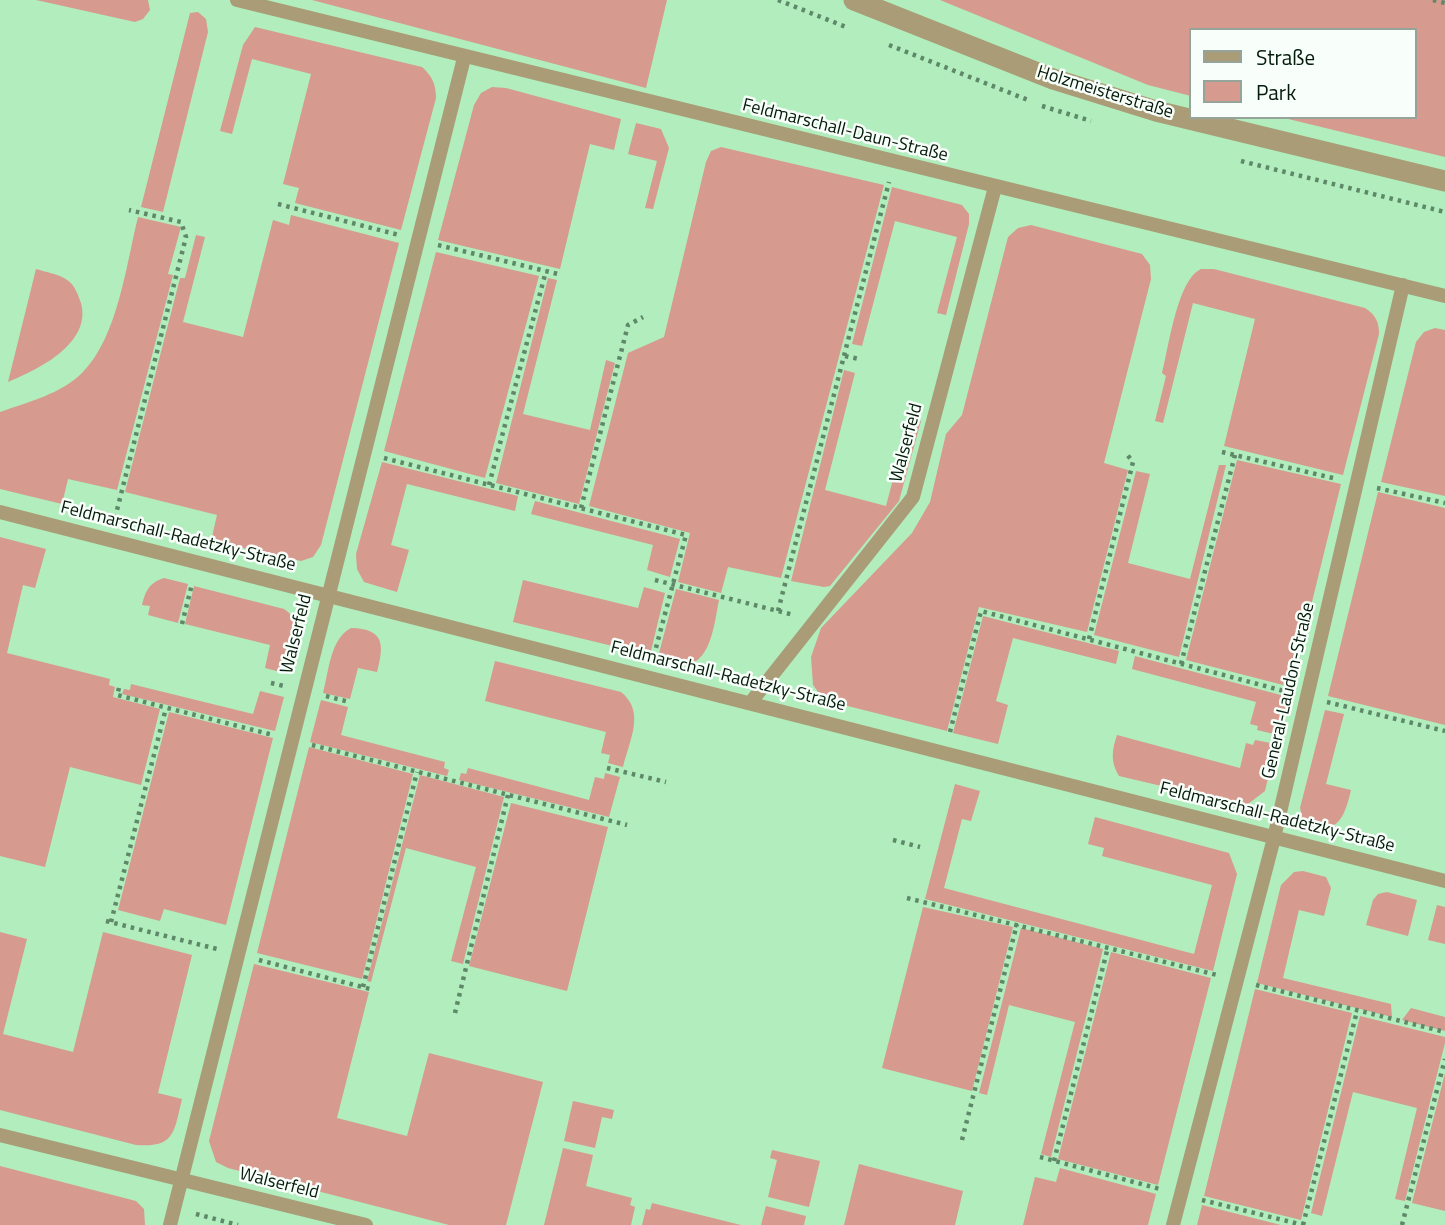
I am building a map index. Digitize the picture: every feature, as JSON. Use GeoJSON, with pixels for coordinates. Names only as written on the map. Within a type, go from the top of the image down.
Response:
{"type":"FeatureCollection","features":[{"type":"Feature","properties":{"kind":"street","name":"Holzmeisterstraße"},"geometry":{"type":"LineString","coordinates":[[854,0],[1053,79],[1156,111],[1445,181]]}},
{"type":"Feature","properties":{"kind":"lane","name":"Feldmarschall-Daun-Straße"},"geometry":{"type":"LineString","coordinates":[[237,0],[464,58],[1445,296]]}},
{"type":"Feature","properties":{"kind":"lane","name":"Walserfeld"},"geometry":{"type":"LineString","coordinates":[[170,1225],[464,58]]}},
{"type":"Feature","properties":{"kind":"lane","name":"Walserfeld"},"geometry":{"type":"LineString","coordinates":[[751,702],[913,497],[995,187]]}},
{"type":"Feature","properties":{"kind":"lane","name":"General-Laudon-Straße"},"geometry":{"type":"LineString","coordinates":[[1172,1225],[1274,838],[1403,285]]}},
{"type":"Feature","properties":{"kind":"lane","name":"Feldmarschall-Radetzky-Straße"},"geometry":{"type":"LineString","coordinates":[[0,512],[1445,881]]}},
{"type":"Feature","properties":{"kind":"lane","name":"Walserfeld"},"geometry":{"type":"LineString","coordinates":[[0,1135],[366,1225]]}},
{"type":"Feature","properties":{"kind":"path"},"geometry":{"type":"LineString","coordinates":[[1433,0],[1445,3]]}},
{"type":"Feature","properties":{"kind":"path"},"geometry":{"type":"LineString","coordinates":[[778,611],[894,163]]}},
{"type":"Feature","properties":{"kind":"path"},"geometry":{"type":"LineString","coordinates":[[109,540],[186,237],[181,222],[129,210]]}},
{"type":"Feature","properties":{"kind":"path"},"geometry":{"type":"LineString","coordinates":[[489,485],[546,271]]}},
{"type":"Feature","properties":{"kind":"path"},"geometry":{"type":"LineString","coordinates":[[581,508],[628,325],[643,317]]}},
{"type":"Feature","properties":{"kind":"path"},"geometry":{"type":"LineString","coordinates":[[845,356],[859,359]]}},
{"type":"Feature","properties":{"kind":"path"},"geometry":{"type":"LineString","coordinates":[[363,452],[686,535],[649,676]]}},
{"type":"Feature","properties":{"kind":"path"},"geometry":{"type":"LineString","coordinates":[[1089,639],[1133,462],[1125,452]]}},
{"type":"Feature","properties":{"kind":"path"},"geometry":{"type":"LineString","coordinates":[[1181,664],[1235,455]]}},
{"type":"Feature","properties":{"kind":"path"},"geometry":{"type":"LineString","coordinates":[[182,624],[198,562]]}},
{"type":"Feature","properties":{"kind":"path"},"geometry":{"type":"LineString","coordinates":[[654,580],[815,621]]}},
{"type":"Feature","properties":{"kind":"path"},"geometry":{"type":"LineString","coordinates":[[944,753],[981,611],[1445,731]]}},
{"type":"Feature","properties":{"kind":"path"},"geometry":{"type":"LineString","coordinates":[[119,688],[117,695],[626,825]]}},
{"type":"Feature","properties":{"kind":"path"},"geometry":{"type":"LineString","coordinates":[[111,922],[166,708]]}},
{"type":"Feature","properties":{"kind":"path"},"geometry":{"type":"LineString","coordinates":[[607,768],[666,782]]}},
{"type":"Feature","properties":{"kind":"path"},"geometry":{"type":"LineString","coordinates":[[363,987],[417,772]]}},
{"type":"Feature","properties":{"kind":"path"},"geometry":{"type":"LineString","coordinates":[[455,1013],[508,795]]}},
{"type":"Feature","properties":{"kind":"path"},"geometry":{"type":"LineString","coordinates":[[893,840],[920,847]]}},
{"type":"Feature","properties":{"kind":"path"},"geometry":{"type":"LineString","coordinates":[[907,898],[1445,1032]]}},
{"type":"Feature","properties":{"kind":"path"},"geometry":{"type":"LineString","coordinates":[[962,1140],[1017,924]]}},
{"type":"Feature","properties":{"kind":"path"},"geometry":{"type":"LineString","coordinates":[[1054,1161],[1108,947]]}},
{"type":"Feature","properties":{"kind":"path"},"geometry":{"type":"LineString","coordinates":[[1303,1225],[1357,1010]]}},
{"type":"Feature","properties":{"kind":"path"},"geometry":{"type":"LineString","coordinates":[[1402,1225],[1445,1059]]}},
{"type":"Feature","properties":{"kind":"path"},"geometry":{"type":"LineString","coordinates":[[175,1209],[238,1225]]}},
{"type":"Feature","properties":{"kind":"green space"},"geometry":{"type":"Polygon","coordinates":[[[36,0],[148,0],[150,10],[143,19],[135,22],[36,0]]]}},
{"type":"Feature","properties":{"kind":"green space"},"geometry":{"type":"Polygon","coordinates":[[[312,0],[667,0],[646,88],[312,0]]]}},
{"type":"Feature","properties":{"kind":"green space"},"geometry":{"type":"Polygon","coordinates":[[[940,0],[1445,0],[1445,157],[1288,119],[1417,119],[1417,28],[1190,28],[1190,96],[1148,85],[940,0]]]}},
{"type":"Feature","properties":{"kind":"green space"},"geometry":{"type":"Polygon","coordinates":[[[198,12],[206,19],[208,32],[163,212],[141,207],[190,13],[198,12]]]}},
{"type":"Feature","properties":{"kind":"green space"},"geometry":{"type":"Polygon","coordinates":[[[255,27],[422,67],[428,74],[434,84],[436,98],[401,230],[295,203],[299,188],[283,184],[311,74],[252,59],[232,134],[220,131],[243,45],[255,27]]]}},
{"type":"Feature","properties":{"kind":"green space"},"geometry":{"type":"Polygon","coordinates":[[[492,87],[506,88],[621,119],[614,150],[590,144],[560,269],[438,240],[474,105],[481,93],[492,87]]]}},
{"type":"Feature","properties":{"kind":"green space"},"geometry":{"type":"Polygon","coordinates":[[[636,123],[661,129],[669,148],[653,209],[645,208],[657,161],[628,154],[636,123]]]}},
{"type":"Feature","properties":{"kind":"green space"},"geometry":{"type":"Polygon","coordinates":[[[721,147],[884,185],[781,578],[728,567],[721,593],[678,582],[690,533],[589,506],[628,353],[664,337],[706,162],[711,151],[721,147]]]}},
{"type":"Feature","properties":{"kind":"green space"},"geometry":{"type":"Polygon","coordinates":[[[892,187],[962,205],[969,214],[969,224],[946,315],[937,313],[957,237],[895,221],[862,346],[852,344],[892,187]]]}},
{"type":"Feature","properties":{"kind":"green space"},"geometry":{"type":"Polygon","coordinates":[[[291,215],[399,243],[321,545],[313,557],[301,561],[211,541],[217,515],[125,492],[180,278],[185,278],[196,235],[205,237],[183,322],[243,337],[273,220],[289,225],[291,215]]]}},
{"type":"Feature","properties":{"kind":"green space"},"geometry":{"type":"Polygon","coordinates":[[[138,217],[181,227],[168,274],[173,275],[117,490],[68,479],[62,504],[0,489],[0,412],[64,387],[82,373],[94,358],[119,300],[138,217]]]}},
{"type":"Feature","properties":{"kind":"green space"},"geometry":{"type":"Polygon","coordinates":[[[1031,225],[1142,254],[1150,265],[1151,279],[1104,463],[1128,470],[1087,632],[979,607],[947,731],[824,700],[813,685],[811,657],[821,628],[912,533],[930,502],[946,434],[962,415],[1008,237],[1018,228],[1031,225]]]}},
{"type":"Feature","properties":{"kind":"green space"},"geometry":{"type":"Polygon","coordinates":[[[436,252],[539,276],[485,478],[384,451],[436,252]]]}},
{"type":"Feature","properties":{"kind":"green space"},"geometry":{"type":"Polygon","coordinates":[[[36,269],[60,276],[72,285],[81,303],[82,318],[78,331],[60,353],[47,363],[8,382],[36,269]]]}},
{"type":"Feature","properties":{"kind":"green space"},"geometry":{"type":"Polygon","coordinates":[[[1201,269],[1214,269],[1365,308],[1374,316],[1379,334],[1343,475],[1224,446],[1255,319],[1193,303],[1163,423],[1155,421],[1166,376],[1162,373],[1175,315],[1186,286],[1201,269]]]}},
{"type":"Feature","properties":{"kind":"green space"},"geometry":{"type":"Polygon","coordinates":[[[548,278],[557,280],[523,414],[590,430],[606,360],[615,363],[579,504],[496,483],[548,278]]]}},
{"type":"Feature","properties":{"kind":"green space"},"geometry":{"type":"Polygon","coordinates":[[[1435,328],[1445,330],[1445,496],[1381,482],[1416,342],[1424,332],[1435,328]]]}},
{"type":"Feature","properties":{"kind":"green space"},"geometry":{"type":"Polygon","coordinates":[[[844,370],[855,373],[825,490],[886,506],[909,418],[921,421],[899,501],[830,586],[824,587],[791,581],[844,370]]]}},
{"type":"Feature","properties":{"kind":"green space"},"geometry":{"type":"Polygon","coordinates":[[[1237,460],[1341,484],[1291,687],[1186,660],[1237,460]]]}},
{"type":"Feature","properties":{"kind":"green space"},"geometry":{"type":"Polygon","coordinates":[[[382,462],[518,496],[515,511],[407,484],[391,545],[409,550],[397,592],[364,582],[357,569],[356,554],[382,462]]]}},
{"type":"Feature","properties":{"kind":"green space"},"geometry":{"type":"Polygon","coordinates":[[[1219,465],[1226,465],[1179,657],[1094,635],[1136,471],[1150,474],[1128,563],[1190,579],[1219,465]]]}},
{"type":"Feature","properties":{"kind":"green space"},"geometry":{"type":"Polygon","coordinates":[[[1378,492],[1445,508],[1445,725],[1328,696],[1378,492]]]}},
{"type":"Feature","properties":{"kind":"green space"},"geometry":{"type":"Polygon","coordinates":[[[535,501],[680,539],[670,577],[647,570],[653,545],[531,514],[535,501]]]}},
{"type":"Feature","properties":{"kind":"green space"},"geometry":{"type":"Polygon","coordinates":[[[0,537],[46,549],[35,588],[23,585],[7,653],[110,679],[109,685],[115,687],[113,697],[160,709],[141,785],[70,767],[45,867],[0,856],[0,537]]]}},
{"type":"Feature","properties":{"kind":"green space"},"geometry":{"type":"Polygon","coordinates":[[[164,578],[188,584],[178,623],[148,615],[150,606],[142,605],[149,588],[164,578]]]}},
{"type":"Feature","properties":{"kind":"green space"},"geometry":{"type":"Polygon","coordinates":[[[523,580],[638,608],[644,587],[665,593],[650,655],[513,622],[523,580]]]}},
{"type":"Feature","properties":{"kind":"green space"},"geometry":{"type":"Polygon","coordinates":[[[194,586],[284,609],[291,615],[296,622],[297,638],[288,674],[265,668],[270,645],[185,624],[194,586]]]}},
{"type":"Feature","properties":{"kind":"green space"},"geometry":{"type":"Polygon","coordinates":[[[676,589],[719,600],[707,648],[701,657],[685,664],[658,657],[676,589]]]}},
{"type":"Feature","properties":{"kind":"green space"},"geometry":{"type":"Polygon","coordinates":[[[983,616],[1119,651],[1116,664],[1013,638],[996,701],[1008,705],[998,744],[953,733],[983,616]]]}},
{"type":"Feature","properties":{"kind":"green space"},"geometry":{"type":"Polygon","coordinates":[[[351,628],[376,635],[381,654],[377,672],[358,668],[350,699],[323,693],[334,648],[351,628]]]}},
{"type":"Feature","properties":{"kind":"green space"},"geometry":{"type":"Polygon","coordinates":[[[1135,656],[1288,697],[1278,735],[1257,730],[1258,726],[1250,724],[1256,702],[1132,669],[1135,656]]]}},
{"type":"Feature","properties":{"kind":"green space"},"geometry":{"type":"Polygon","coordinates":[[[495,661],[621,692],[633,708],[634,718],[632,737],[623,767],[608,763],[610,755],[601,753],[606,732],[485,701],[495,661]]]}},
{"type":"Feature","properties":{"kind":"green space"},"geometry":{"type":"Polygon","coordinates":[[[131,684],[253,714],[260,691],[284,697],[275,731],[122,694],[124,689],[130,690],[131,684]]]}},
{"type":"Feature","properties":{"kind":"green space"},"geometry":{"type":"Polygon","coordinates":[[[321,700],[348,707],[341,735],[445,762],[444,768],[449,770],[447,776],[310,742],[321,700]]]}},
{"type":"Feature","properties":{"kind":"green space"},"geometry":{"type":"Polygon","coordinates":[[[1325,710],[1344,714],[1326,784],[1351,790],[1345,810],[1337,823],[1323,827],[1303,820],[1300,808],[1325,710]]]}},
{"type":"Feature","properties":{"kind":"green space"},"geometry":{"type":"Polygon","coordinates":[[[169,712],[273,738],[226,925],[164,909],[160,921],[118,910],[169,712]]]}},
{"type":"Feature","properties":{"kind":"green space"},"geometry":{"type":"Polygon","coordinates":[[[1117,735],[1240,768],[1246,743],[1253,745],[1255,740],[1276,744],[1265,791],[1248,804],[1238,804],[1119,776],[1113,756],[1117,735]]]}},
{"type":"Feature","properties":{"kind":"green space"},"geometry":{"type":"Polygon","coordinates":[[[309,747],[413,774],[362,979],[257,953],[309,747]]]}},
{"type":"Feature","properties":{"kind":"green space"},"geometry":{"type":"Polygon","coordinates":[[[468,768],[589,800],[595,777],[604,779],[605,773],[620,777],[609,817],[459,780],[461,773],[466,774],[468,768]]]}},
{"type":"Feature","properties":{"kind":"green space"},"geometry":{"type":"Polygon","coordinates":[[[420,775],[504,797],[463,964],[451,961],[476,867],[406,848],[371,982],[367,981],[420,775]]]}},
{"type":"Feature","properties":{"kind":"green space"},"geometry":{"type":"Polygon","coordinates":[[[955,784],[980,791],[971,821],[962,819],[944,888],[1194,954],[1212,885],[1102,856],[1104,848],[1088,844],[1095,817],[1229,853],[1237,874],[1213,971],[925,899],[955,784]]]}},
{"type":"Feature","properties":{"kind":"green space"},"geometry":{"type":"Polygon","coordinates":[[[511,803],[608,827],[567,991],[469,966],[511,803]]]}},
{"type":"Feature","properties":{"kind":"green space"},"geometry":{"type":"Polygon","coordinates":[[[1303,871],[1326,877],[1331,888],[1324,916],[1299,910],[1283,978],[1391,1004],[1392,1017],[1257,983],[1281,885],[1294,872],[1303,871]]]}},
{"type":"Feature","properties":{"kind":"green space"},"geometry":{"type":"Polygon","coordinates":[[[1387,892],[1417,900],[1408,936],[1366,925],[1373,900],[1378,894],[1387,892]]]}},
{"type":"Feature","properties":{"kind":"green space"},"geometry":{"type":"Polygon","coordinates":[[[1437,905],[1445,907],[1445,944],[1428,940],[1437,905]]]}},
{"type":"Feature","properties":{"kind":"green space"},"geometry":{"type":"Polygon","coordinates":[[[923,907],[1013,927],[972,1091],[882,1068],[923,907]]]}},
{"type":"Feature","properties":{"kind":"green space"},"geometry":{"type":"Polygon","coordinates":[[[1021,928],[1103,949],[1051,1157],[1041,1154],[1075,1022],[1009,1005],[987,1095],[979,1093],[1021,928]]]}},
{"type":"Feature","properties":{"kind":"green space"},"geometry":{"type":"Polygon","coordinates":[[[0,932],[27,939],[3,1034],[73,1052],[103,932],[192,955],[158,1093],[182,1099],[171,1136],[159,1144],[136,1145],[0,1110],[0,932]]]}},
{"type":"Feature","properties":{"kind":"green space"},"geometry":{"type":"Polygon","coordinates":[[[1111,952],[1211,978],[1158,1185],[1058,1159],[1111,952]]]}},
{"type":"Feature","properties":{"kind":"green space"},"geometry":{"type":"Polygon","coordinates":[[[254,964],[369,992],[337,1118],[407,1136],[429,1053],[543,1082],[506,1225],[449,1225],[228,1168],[216,1162],[209,1141],[254,964]]]}},
{"type":"Feature","properties":{"kind":"green space"},"geometry":{"type":"Polygon","coordinates":[[[1255,989],[1352,1013],[1301,1220],[1204,1196],[1255,989]]]}},
{"type":"Feature","properties":{"kind":"green space"},"geometry":{"type":"Polygon","coordinates":[[[1411,1008],[1445,1017],[1445,1031],[1402,1020],[1411,1008]]]}},
{"type":"Feature","properties":{"kind":"green space"},"geometry":{"type":"Polygon","coordinates":[[[1360,1016],[1445,1037],[1445,1043],[1405,1201],[1395,1199],[1417,1108],[1353,1092],[1322,1216],[1311,1213],[1360,1016]]]}},
{"type":"Feature","properties":{"kind":"green space"},"geometry":{"type":"Polygon","coordinates":[[[1445,1073],[1445,1211],[1412,1203],[1445,1073]]]}},
{"type":"Feature","properties":{"kind":"green space"},"geometry":{"type":"Polygon","coordinates":[[[573,1101],[614,1110],[612,1119],[602,1117],[595,1148],[564,1141],[573,1101]]]}},
{"type":"Feature","properties":{"kind":"green space"},"geometry":{"type":"Polygon","coordinates":[[[563,1148],[593,1155],[586,1186],[632,1198],[630,1205],[635,1207],[631,1225],[544,1225],[563,1148]]]}},
{"type":"Feature","properties":{"kind":"green space"},"geometry":{"type":"Polygon","coordinates":[[[772,1150],[820,1161],[809,1207],[768,1197],[777,1160],[770,1158],[772,1150]]]}},
{"type":"Feature","properties":{"kind":"green space"},"geometry":{"type":"Polygon","coordinates":[[[859,1164],[963,1191],[955,1225],[844,1225],[859,1164]]]}},
{"type":"Feature","properties":{"kind":"green space"},"geometry":{"type":"Polygon","coordinates":[[[0,1166],[136,1201],[144,1209],[145,1225],[0,1225],[0,1166]]]}},
{"type":"Feature","properties":{"kind":"green space"},"geometry":{"type":"Polygon","coordinates":[[[1060,1168],[1156,1194],[1148,1225],[1023,1225],[1035,1177],[1056,1182],[1060,1168]]]}},
{"type":"Feature","properties":{"kind":"green space"},"geometry":{"type":"Polygon","coordinates":[[[652,1203],[741,1225],[642,1225],[646,1209],[650,1210],[652,1203]]]}},
{"type":"Feature","properties":{"kind":"green space"},"geometry":{"type":"Polygon","coordinates":[[[1202,1205],[1281,1225],[1197,1225],[1202,1205]]]}},
{"type":"Feature","properties":{"kind":"green space"},"geometry":{"type":"Polygon","coordinates":[[[766,1206],[806,1216],[804,1225],[761,1225],[766,1206]]]}}]}
